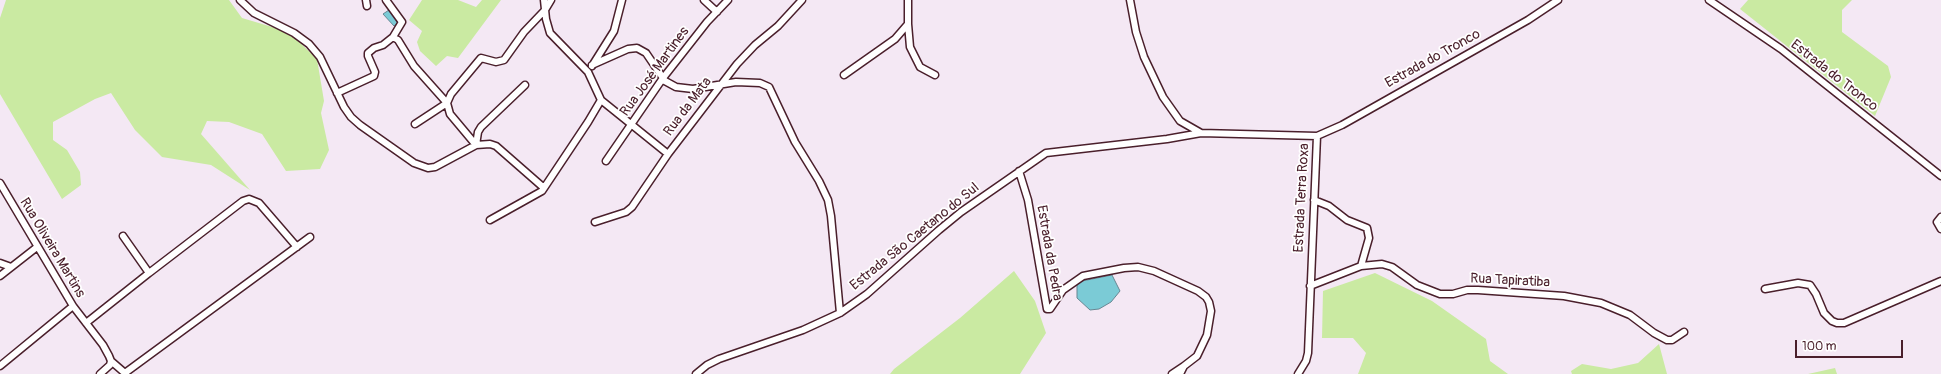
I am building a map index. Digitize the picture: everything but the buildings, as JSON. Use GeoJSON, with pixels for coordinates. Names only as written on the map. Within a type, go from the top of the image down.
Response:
{"type":"FeatureCollection","features":[{"type":"Feature","properties":{"kind":"street"},"geometry":{"type":"LineString","coordinates":[[240,0],[254,13],[294,33],[309,44],[320,57],[344,107],[360,125],[420,166],[428,168],[442,164],[476,145],[490,144],[496,146],[544,188]]}},
{"type":"Feature","properties":{"kind":"street"},"geometry":{"type":"LineString","coordinates":[[337,92],[374,76],[375,72],[368,53],[374,48],[383,45],[393,37],[402,22],[386,0]]}},
{"type":"Feature","properties":{"kind":"street"},"geometry":{"type":"LineString","coordinates":[[544,0],[548,26],[555,39],[588,72],[601,100],[668,154]]}},
{"type":"Feature","properties":{"kind":"street"},"geometry":{"type":"LineString","coordinates":[[476,145],[452,118],[448,103],[450,94],[481,58],[496,62],[504,60],[524,32],[545,10],[551,0]]}},
{"type":"Feature","properties":{"kind":"street"},"geometry":{"type":"LineString","coordinates":[[588,72],[614,31],[622,0]]}},
{"type":"Feature","properties":{"kind":"street"},"geometry":{"type":"LineString","coordinates":[[704,0],[717,12]]}},
{"type":"Feature","properties":{"kind":"street","name":"Rua José Martines"},"geometry":{"type":"LineString","coordinates":[[606,161],[662,78],[728,0]]}},
{"type":"Feature","properties":{"kind":"street","name":"Rua da Mata"},"geometry":{"type":"LineString","coordinates":[[595,222],[626,212],[632,207],[668,154],[721,84],[746,54],[778,26],[802,0]]}},
{"type":"Feature","properties":{"kind":"street"},"geometry":{"type":"LineString","coordinates":[[908,0],[910,47],[920,67],[935,75]]}},
{"type":"Feature","properties":{"kind":"street"},"geometry":{"type":"LineString","coordinates":[[1130,0],[1136,32],[1144,57],[1163,97],[1180,121],[1201,133]]}},
{"type":"Feature","properties":{"kind":"street","name":"Estrada do Tronco"},"geometry":{"type":"LineString","coordinates":[[1317,136],[1342,124],[1482,46],[1528,20],[1558,0]]}},
{"type":"Feature","properties":{"kind":"street","name":"Estrada do Tronco"},"geometry":{"type":"LineString","coordinates":[[1709,0],[1781,49],[1941,176]]}},
{"type":"Feature","properties":{"kind":"street"},"geometry":{"type":"LineString","coordinates":[[844,75],[895,39],[908,24]]}},
{"type":"Feature","properties":{"kind":"street"},"geometry":{"type":"LineString","coordinates":[[393,37],[398,40],[414,66],[448,103]]}},
{"type":"Feature","properties":{"kind":"street"},"geometry":{"type":"LineString","coordinates":[[592,65],[628,49],[637,48],[646,53],[662,78],[671,85],[683,89],[721,84],[754,82],[769,87],[795,142],[819,181],[828,200],[831,216],[840,313]]}},
{"type":"Feature","properties":{"kind":"street"},"geometry":{"type":"LineString","coordinates":[[476,145],[478,132],[481,127],[524,85]]}},
{"type":"Feature","properties":{"kind":"street"},"geometry":{"type":"LineString","coordinates":[[490,220],[532,198],[542,191],[601,100]]}},
{"type":"Feature","properties":{"kind":"street"},"geometry":{"type":"LineString","coordinates":[[415,124],[448,103]]}},
{"type":"Feature","properties":{"kind":"street","name":"Estrada Terra Roxa"},"geometry":{"type":"LineString","coordinates":[[1201,133],[1317,136],[1308,353],[1306,361],[1298,374]]}},
{"type":"Feature","properties":{"kind":"street","name":"Estrada São Caetano do Sul"},"geometry":{"type":"LineString","coordinates":[[696,374],[707,365],[719,359],[803,330],[840,313],[867,294],[944,225],[1046,153],[1061,150],[1167,139],[1201,133]]}},
{"type":"Feature","properties":{"kind":"street","name":"Estrada da Pedra"},"geometry":{"type":"LineString","coordinates":[[1019,172],[1028,200],[1047,309],[1050,309],[1063,290],[1084,276],[1124,268],[1138,267],[1154,271],[1198,291],[1209,302],[1211,311],[1210,323],[1203,346],[1197,356],[1184,366],[1180,374]]}},
{"type":"Feature","properties":{"kind":"street","name":"Rua Oliveira Martins"},"geometry":{"type":"LineString","coordinates":[[1,186],[73,306],[103,344],[111,361]]}},
{"type":"Feature","properties":{"kind":"street"},"geometry":{"type":"LineString","coordinates":[[86,323],[243,200],[249,199],[259,203],[297,247]]}},
{"type":"Feature","properties":{"kind":"street"},"geometry":{"type":"LineString","coordinates":[[1314,200],[1329,206],[1347,220],[1367,228],[1369,238],[1361,266]]}},
{"type":"Feature","properties":{"kind":"street"},"geometry":{"type":"LineString","coordinates":[[1941,217],[1937,222],[1941,229]]}},
{"type":"Feature","properties":{"kind":"street"},"geometry":{"type":"LineString","coordinates":[[123,236],[148,273]]}},
{"type":"Feature","properties":{"kind":"street"},"geometry":{"type":"LineString","coordinates":[[100,374],[107,368],[111,361],[125,373],[310,237]]}},
{"type":"Feature","properties":{"kind":"street"},"geometry":{"type":"LineString","coordinates":[[0,276],[37,247]]}},
{"type":"Feature","properties":{"kind":"street"},"geometry":{"type":"LineString","coordinates":[[0,263],[11,267]]}},
{"type":"Feature","properties":{"kind":"street","name":"Rua Tapiratiba"},"geometry":{"type":"LineString","coordinates":[[1310,286],[1361,266],[1382,264],[1392,267],[1417,285],[1440,294],[1452,294],[1467,290],[1564,296],[1601,303],[1630,315],[1654,333],[1667,340],[1672,340],[1684,332]]}},
{"type":"Feature","properties":{"kind":"street"},"geometry":{"type":"LineString","coordinates":[[1765,289],[1798,283],[1810,285],[1816,294],[1822,310],[1832,321],[1844,323],[1941,281]]}},
{"type":"Feature","properties":{"kind":"street"},"geometry":{"type":"LineString","coordinates":[[0,366],[73,306]]}},
{"type":"Feature","properties":{"kind":"street"},"geometry":{"type":"LineString","coordinates":[[1172,374],[1184,366]]}},
{"type":"Feature","properties":{"kind":"green space"},"geometry":{"type":"Polygon","coordinates":[[[6,0],[229,0],[242,18],[289,32],[317,59],[324,101],[321,113],[329,150],[320,169],[286,171],[262,134],[229,122],[207,121],[201,134],[250,190],[211,165],[162,157],[135,130],[111,93],[95,99],[53,122],[53,140],[67,150],[80,172],[81,185],[62,199],[0,94],[0,18],[6,0]]]}},
{"type":"Feature","properties":{"kind":"green space"},"geometry":{"type":"Polygon","coordinates":[[[422,0],[458,0],[476,7],[482,0],[501,0],[458,58],[447,56],[436,66],[420,51],[417,42],[422,31],[409,20],[422,0]]]}},
{"type":"Feature","properties":{"kind":"green space"},"geometry":{"type":"Polygon","coordinates":[[[1748,0],[1852,0],[1842,10],[1842,32],[1888,66],[1891,77],[1875,116],[1740,9],[1748,0]]]}},
{"type":"Feature","properties":{"kind":"green space"},"geometry":{"type":"Polygon","coordinates":[[[1014,271],[1035,301],[1046,333],[1020,374],[890,374],[894,369],[960,318],[1014,271]]]}},
{"type":"Feature","properties":{"kind":"green space"},"geometry":{"type":"Polygon","coordinates":[[[1375,273],[1432,301],[1486,339],[1490,361],[1508,374],[1358,374],[1366,353],[1353,338],[1322,338],[1323,291],[1375,273]]]}},
{"type":"Feature","properties":{"kind":"green space"},"geometry":{"type":"Polygon","coordinates":[[[1659,344],[1667,374],[1572,374],[1571,371],[1582,364],[1611,369],[1638,363],[1659,344]]]}},
{"type":"Feature","properties":{"kind":"green space"},"geometry":{"type":"Polygon","coordinates":[[[1835,368],[1837,374],[1808,374],[1835,368]]]}},
{"type":"Feature","properties":{"kind":"water"},"geometry":{"type":"Polygon","coordinates":[[[389,10],[399,22],[394,26],[383,14],[389,10]]]}},
{"type":"Feature","properties":{"kind":"water"},"geometry":{"type":"Polygon","coordinates":[[[1112,275],[1120,291],[1111,302],[1099,309],[1090,310],[1077,298],[1077,282],[1112,275]]]}}]}
